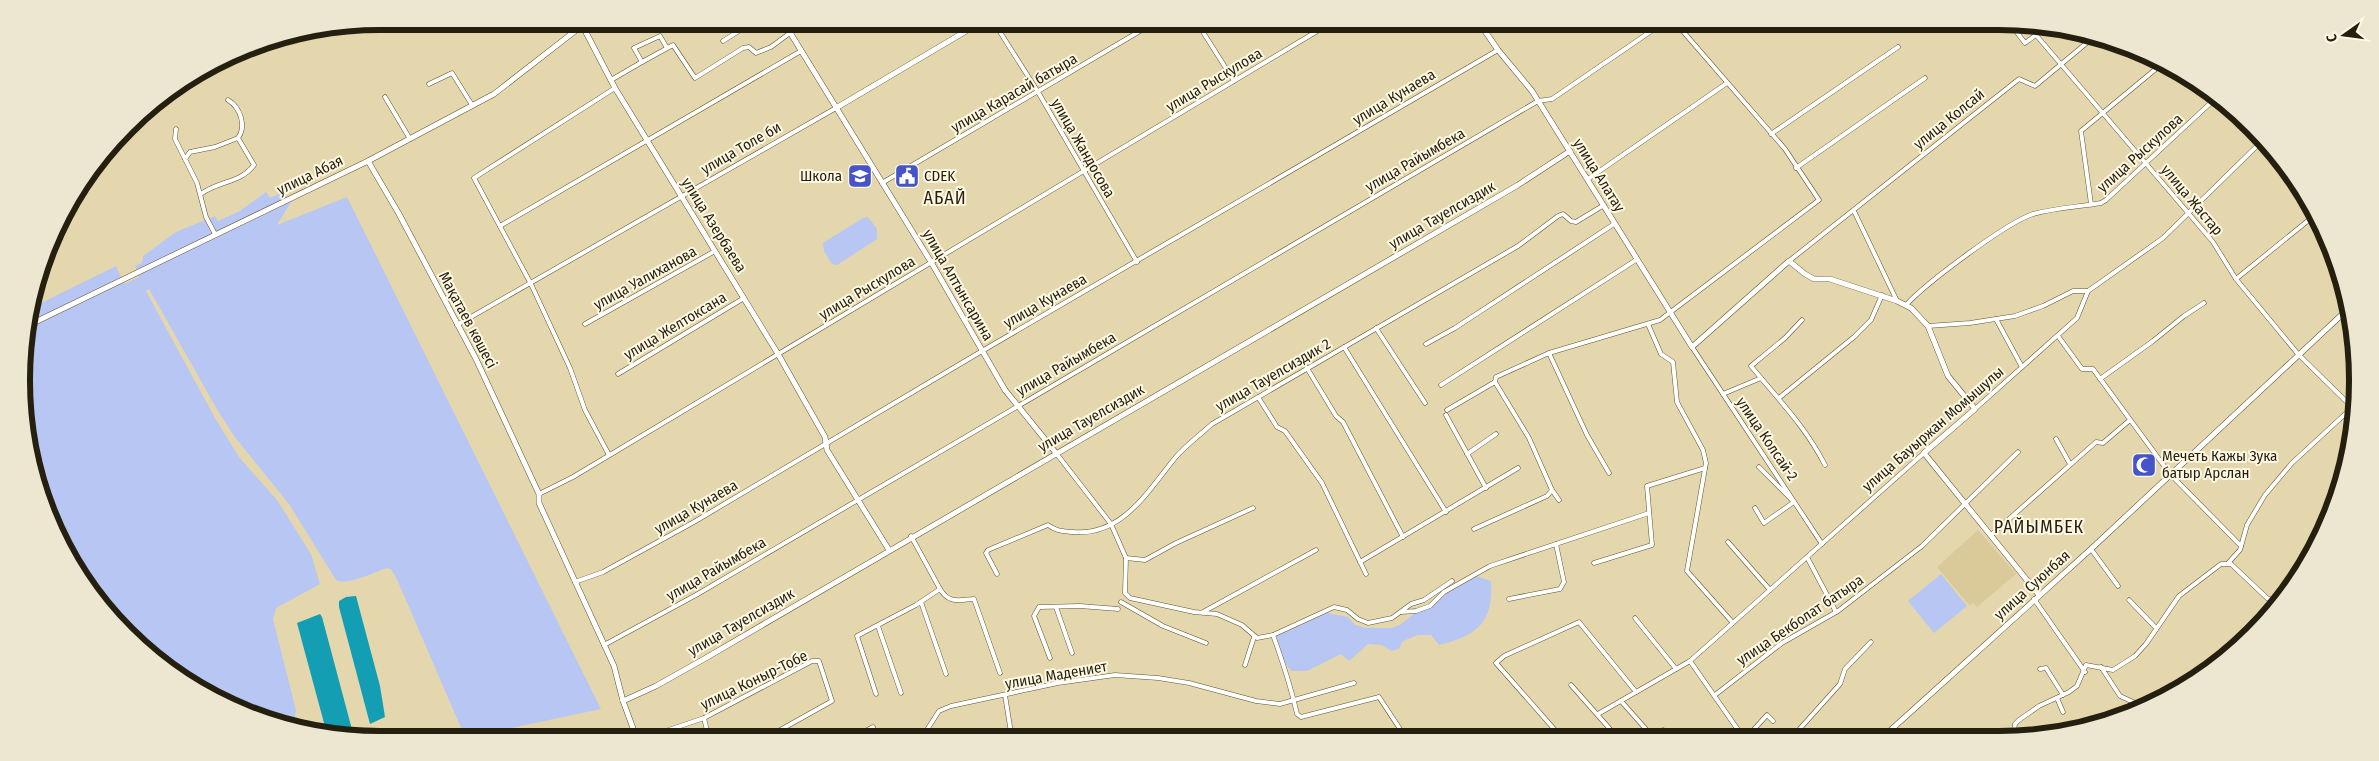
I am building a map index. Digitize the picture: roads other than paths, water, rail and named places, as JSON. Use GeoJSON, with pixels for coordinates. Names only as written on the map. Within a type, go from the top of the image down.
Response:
{"type":"FeatureCollection","features":[{"type":"Feature","properties":{"kind":"street","name":"улица Абая"},"geometry":{"type":"LineString","coordinates":[[35,322],[368,161],[494,94],[573,30]]}},
{"type":"Feature","properties":{"kind":"street","name":"улица Азербаева"},"geometry":{"type":"LineString","coordinates":[[586,30],[615,88],[778,354],[825,437],[827,450],[889,550]]}},
{"type":"Feature","properties":{"kind":"street"},"geometry":{"type":"LineString","coordinates":[[723,41],[740,30]]}},
{"type":"Feature","properties":{"kind":"street","name":"улица Алтынсарина"},"geometry":{"type":"LineString","coordinates":[[788,30],[931,262],[1005,390],[1111,524],[1126,558]]}},
{"type":"Feature","properties":{"kind":"street","name":"улица Толе би"},"geometry":{"type":"LineString","coordinates":[[457,325],[836,108],[968,30]]}},
{"type":"Feature","properties":{"kind":"street","name":"улица Жандосова"},"geometry":{"type":"LineString","coordinates":[[999,30],[1038,92],[1137,262]]}},
{"type":"Feature","properties":{"kind":"street","name":"улица Карасай батыра"},"geometry":{"type":"LineString","coordinates":[[882,183],[1142,30]]}},
{"type":"Feature","properties":{"kind":"street"},"geometry":{"type":"LineString","coordinates":[[1202,30],[1234,81]]}},
{"type":"Feature","properties":{"kind":"street","name":"улица Рыскулова"},"geometry":{"type":"LineString","coordinates":[[539,494],[573,477],[1319,30]]}},
{"type":"Feature","properties":{"kind":"street","name":"улица Алатау"},"geometry":{"type":"LineString","coordinates":[[1484,30],[1538,101],[1692,347]]}},
{"type":"Feature","properties":{"kind":"street","name":"улица Райымбека"},"geometry":{"type":"LineString","coordinates":[[604,645],[696,594],[1538,101],[1552,99],[1653,30]]}},
{"type":"Feature","properties":{"kind":"street"},"geometry":{"type":"LineString","coordinates":[[1447,410],[1495,382],[1496,377],[1548,353],[1660,320],[1820,200],[1771,134],[1682,30]]}},
{"type":"Feature","properties":{"kind":"street"},"geometry":{"type":"LineString","coordinates":[[2016,31],[2025,43],[2036,35]]}},
{"type":"Feature","properties":{"kind":"street"},"geometry":{"type":"LineString","coordinates":[[611,80],[673,45],[676,46],[695,78],[743,48],[749,46],[756,53],[771,47],[790,33]]}},
{"type":"Feature","properties":{"kind":"street","name":"улица Жастар"},"geometry":{"type":"LineString","coordinates":[[2036,35],[2213,242],[2236,278],[2298,354],[2348,402]]}},
{"type":"Feature","properties":{"kind":"street"},"geometry":{"type":"LineString","coordinates":[[642,62],[634,48],[660,36],[667,48]]}},
{"type":"Feature","properties":{"kind":"street"},"geometry":{"type":"LineString","coordinates":[[2061,64],[2088,42]]}},
{"type":"Feature","properties":{"kind":"street"},"geometry":{"type":"LineString","coordinates":[[1771,134],[1898,47]]}},
{"type":"Feature","properties":{"kind":"street","name":"улица Кунаева"},"geometry":{"type":"LineString","coordinates":[[575,582],[603,572],[686,527],[826,442],[1498,50]]}},
{"type":"Feature","properties":{"kind":"street"},"geometry":{"type":"LineString","coordinates":[[500,226],[744,83],[760,77],[801,51]]}},
{"type":"Feature","properties":{"kind":"street","name":"улица Колсай"},"geometry":{"type":"LineString","coordinates":[[1692,347],[1789,261],[2019,79],[2035,86],[2061,64]]}},
{"type":"Feature","properties":{"kind":"street"},"geometry":{"type":"LineString","coordinates":[[2091,204],[2081,131],[2157,68]]}},
{"type":"Feature","properties":{"kind":"street"},"geometry":{"type":"LineString","coordinates":[[429,84],[452,73],[472,105]]}},
{"type":"Feature","properties":{"kind":"street"},"geometry":{"type":"LineString","coordinates":[[1796,168],[1925,78]]}},
{"type":"Feature","properties":{"kind":"street"},"geometry":{"type":"LineString","coordinates":[[1588,179],[1728,83]]}},
{"type":"Feature","properties":{"kind":"street"},"geometry":{"type":"LineString","coordinates":[[609,455],[585,410],[570,368],[531,284],[474,178],[615,88]]}},
{"type":"Feature","properties":{"kind":"street"},"geometry":{"type":"LineString","coordinates":[[385,97],[410,139]]}},
{"type":"Feature","properties":{"kind":"street"},"geometry":{"type":"LineString","coordinates":[[185,159],[190,152],[215,147],[238,138],[241,134],[242,123],[234,103],[228,100]]}},
{"type":"Feature","properties":{"kind":"street","name":"улица Рыскулова"},"geometry":{"type":"LineString","coordinates":[[1906,305],[1982,245],[2012,224],[2032,215],[2106,200],[2212,102]]}},
{"type":"Feature","properties":{"kind":"street"},"geometry":{"type":"LineString","coordinates":[[176,129],[176,139],[200,194],[206,217],[215,234]]}},
{"type":"Feature","properties":{"kind":"street"},"geometry":{"type":"LineString","coordinates":[[200,194],[219,183],[247,174],[254,165],[238,138]]}},
{"type":"Feature","properties":{"kind":"street"},"geometry":{"type":"LineString","coordinates":[[1928,326],[1996,319],[2032,311],[2073,291],[2088,291],[2162,238],[2258,145]]}},
{"type":"Feature","properties":{"kind":"street","name":"улица Тауелсиздик"},"geometry":{"type":"LineString","coordinates":[[623,701],[656,686],[911,536],[1518,185],[1570,151]]}},
{"type":"Feature","properties":{"kind":"street","name":"Мақатаев көшесі"},"geometry":{"type":"LineString","coordinates":[[368,161],[399,214],[476,359],[539,494],[539,503],[614,666],[623,701],[634,731]]}},
{"type":"Feature","properties":{"kind":"street","name":"улица Тауелсиздик 2"},"geometry":{"type":"LineString","coordinates":[[997,574],[986,553],[1035,529],[1048,525],[1056,531],[1090,534],[1111,524],[1141,502],[1177,456],[1212,424],[1518,246],[1558,216],[1563,214],[1571,221],[1576,222],[1604,205]]}},
{"type":"Feature","properties":{"kind":"street"},"geometry":{"type":"LineString","coordinates":[[1854,211],[1897,301]]}},
{"type":"Feature","properties":{"kind":"street"},"geometry":{"type":"LineString","coordinates":[[2236,278],[2310,219]]}},
{"type":"Feature","properties":{"kind":"street"},"geometry":{"type":"LineString","coordinates":[[1426,344],[1455,328],[1614,224]]}},
{"type":"Feature","properties":{"kind":"street","name":"улица Уалиханова"},"geometry":{"type":"LineString","coordinates":[[585,324],[716,251]]}},
{"type":"Feature","properties":{"kind":"street"},"geometry":{"type":"LineString","coordinates":[[1441,385],[1636,260]]}},
{"type":"Feature","properties":{"kind":"street"},"geometry":{"type":"LineString","coordinates":[[1789,261],[1814,279],[1830,279],[1906,305],[1928,326],[1948,376],[1975,409]]}},
{"type":"Feature","properties":{"kind":"street","name":"улица Бауыржан Момышулы"},"geometry":{"type":"LineString","coordinates":[[1598,714],[1690,661],[2058,336],[2076,318],[2088,291]]}},
{"type":"Feature","properties":{"kind":"street"},"geometry":{"type":"LineString","coordinates":[[1779,398],[1854,337],[1870,320],[1882,296]]}},
{"type":"Feature","properties":{"kind":"street","name":"улица Желтоксана"},"geometry":{"type":"LineString","coordinates":[[618,374],[744,298]]}},
{"type":"Feature","properties":{"kind":"street"},"geometry":{"type":"LineString","coordinates":[[2100,379],[2204,303]]}},
{"type":"Feature","properties":{"kind":"street","name":"улица Суюнбая"},"geometry":{"type":"LineString","coordinates":[[1891,731],[2091,548],[2342,314]]}},
{"type":"Feature","properties":{"kind":"street"},"geometry":{"type":"LineString","coordinates":[[1996,319],[2022,367]]}},
{"type":"Feature","properties":{"kind":"street"},"geometry":{"type":"LineString","coordinates":[[1802,320],[1785,338],[1751,366],[1779,398],[1816,448],[1824,465]]}},
{"type":"Feature","properties":{"kind":"street"},"geometry":{"type":"LineString","coordinates":[[1648,324],[1661,354],[1674,362],[1677,402],[1703,450],[1705,468],[1686,571],[1733,623]]}},
{"type":"Feature","properties":{"kind":"street"},"geometry":{"type":"LineString","coordinates":[[1376,328],[1425,403]]}},
{"type":"Feature","properties":{"kind":"street"},"geometry":{"type":"LineString","coordinates":[[2058,336],[2082,369],[2093,369],[2170,474],[2241,546]]}},
{"type":"Feature","properties":{"kind":"street"},"geometry":{"type":"LineString","coordinates":[[1344,347],[1446,512]]}},
{"type":"Feature","properties":{"kind":"street","name":"улица Колсай-2"},"geometry":{"type":"LineString","coordinates":[[1692,347],[1822,544]]}},
{"type":"Feature","properties":{"kind":"street"},"geometry":{"type":"LineString","coordinates":[[1548,353],[1587,435],[1609,473]]}},
{"type":"Feature","properties":{"kind":"street"},"geometry":{"type":"LineString","coordinates":[[1307,368],[1336,416],[1343,422],[1403,537]]}},
{"type":"Feature","properties":{"kind":"street"},"geometry":{"type":"LineString","coordinates":[[1722,394],[1761,378]]}},
{"type":"Feature","properties":{"kind":"street"},"geometry":{"type":"LineString","coordinates":[[1495,382],[1529,438],[1552,490],[1559,500]]}},
{"type":"Feature","properties":{"kind":"street"},"geometry":{"type":"LineString","coordinates":[[1258,397],[1277,427],[1285,431],[1322,483],[1366,574]]}},
{"type":"Feature","properties":{"kind":"street"},"geometry":{"type":"LineString","coordinates":[[2014,730],[2018,720],[2039,706],[2077,686],[2088,664],[2113,670],[2135,656],[2178,596],[2221,564],[2229,562],[2241,546],[2247,525],[2265,495],[2292,463],[2347,414]]}},
{"type":"Feature","properties":{"kind":"street"},"geometry":{"type":"LineString","coordinates":[[1446,415],[1486,488]]}},
{"type":"Feature","properties":{"kind":"street"},"geometry":{"type":"LineString","coordinates":[[1991,535],[2058,478],[2070,464],[2096,442],[2102,443],[2130,420]]}},
{"type":"Feature","properties":{"kind":"street"},"geometry":{"type":"LineString","coordinates":[[1467,454],[1496,434]]}},
{"type":"Feature","properties":{"kind":"street"},"geometry":{"type":"LineString","coordinates":[[2056,439],[2070,464]]}},
{"type":"Feature","properties":{"kind":"street","name":"улица Бекболат батыра"},"geometry":{"type":"LineString","coordinates":[[1715,695],[1782,643],[1836,612],[1922,546],[2018,452]]}},
{"type":"Feature","properties":{"kind":"street"},"geometry":{"type":"LineString","coordinates":[[1924,453],[2039,594]]}},
{"type":"Feature","properties":{"kind":"street"},"geometry":{"type":"LineString","coordinates":[[1754,508],[1764,523],[1794,502],[1759,467]]}},
{"type":"Feature","properties":{"kind":"street"},"geometry":{"type":"LineString","coordinates":[[1360,562],[1518,468]]}},
{"type":"Feature","properties":{"kind":"street"},"geometry":{"type":"LineString","coordinates":[[1594,563],[1652,545],[1647,486],[1705,468]]}},
{"type":"Feature","properties":{"kind":"street"},"geometry":{"type":"LineString","coordinates":[[1474,528],[1546,496],[1552,490]]}},
{"type":"Feature","properties":{"kind":"street"},"geometry":{"type":"LineString","coordinates":[[1254,508],[1176,543],[1145,560],[1126,558],[1125,593],[1130,598],[1227,617],[1242,625],[1254,637]]}},
{"type":"Feature","properties":{"kind":"street"},"geometry":{"type":"LineString","coordinates":[[1401,612],[1416,611],[1430,606],[1444,592],[1490,566],[1649,514]]}},
{"type":"Feature","properties":{"kind":"street"},"geometry":{"type":"LineString","coordinates":[[911,536],[945,598],[952,601],[974,599],[1000,673]]}},
{"type":"Feature","properties":{"kind":"street"},"geometry":{"type":"LineString","coordinates":[[1728,542],[1770,590]]}},
{"type":"Feature","properties":{"kind":"street"},"geometry":{"type":"LineString","coordinates":[[1509,599],[1560,589],[1564,582],[1556,544]]}},
{"type":"Feature","properties":{"kind":"street"},"geometry":{"type":"LineString","coordinates":[[2091,548],[2118,586]]}},
{"type":"Feature","properties":{"kind":"street"},"geometry":{"type":"LineString","coordinates":[[1203,612],[1316,550]]}},
{"type":"Feature","properties":{"kind":"street"},"geometry":{"type":"LineString","coordinates":[[1807,557],[1836,612]]}},
{"type":"Feature","properties":{"kind":"street"},"geometry":{"type":"LineString","coordinates":[[2229,562],[2272,600]]}},
{"type":"Feature","properties":{"kind":"street"},"geometry":{"type":"LineString","coordinates":[[1254,637],[1273,635],[1329,608],[1339,607],[1368,623],[1392,618],[1452,581]]}},
{"type":"Feature","properties":{"kind":"street"},"geometry":{"type":"LineString","coordinates":[[876,694],[857,640],[860,633],[878,626],[940,589]]}},
{"type":"Feature","properties":{"kind":"street"},"geometry":{"type":"LineString","coordinates":[[2034,599],[2085,672]]}},
{"type":"Feature","properties":{"kind":"street"},"geometry":{"type":"LineString","coordinates":[[2129,600],[2156,628]]}},
{"type":"Feature","properties":{"kind":"street"},"geometry":{"type":"LineString","coordinates":[[921,602],[946,674]]}},
{"type":"Feature","properties":{"kind":"street"},"geometry":{"type":"LineString","coordinates":[[1121,602],[1164,626],[1206,643]]}},
{"type":"Feature","properties":{"kind":"street"},"geometry":{"type":"LineString","coordinates":[[1056,606],[1072,653]]}},
{"type":"Feature","properties":{"kind":"street"},"geometry":{"type":"LineString","coordinates":[[1050,658],[1034,616],[1039,607],[1080,606],[1118,609]]}},
{"type":"Feature","properties":{"kind":"street"},"geometry":{"type":"LineString","coordinates":[[1634,618],[1676,669]]}},
{"type":"Feature","properties":{"kind":"street"},"geometry":{"type":"LineString","coordinates":[[1556,731],[1496,662],[1504,656],[1580,622],[1636,692]]}},
{"type":"Feature","properties":{"kind":"street"},"geometry":{"type":"LineString","coordinates":[[878,626],[901,693]]}},
{"type":"Feature","properties":{"kind":"street"},"geometry":{"type":"LineString","coordinates":[[1273,635],[1279,648],[1297,714],[1301,717],[1379,697],[1401,731]]}},
{"type":"Feature","properties":{"kind":"street"},"geometry":{"type":"LineString","coordinates":[[1245,665],[1254,637]]}},
{"type":"Feature","properties":{"kind":"street"},"geometry":{"type":"LineString","coordinates":[[1798,731],[1840,684],[1845,669],[1871,642]]}},
{"type":"Feature","properties":{"kind":"street","name":"улица Коныр-Тобе"},"geometry":{"type":"LineString","coordinates":[[666,731],[704,718],[812,661],[819,661],[832,701],[778,731]]}},
{"type":"Feature","properties":{"kind":"street"},"geometry":{"type":"LineString","coordinates":[[1690,661],[1741,731]]}},
{"type":"Feature","properties":{"kind":"street"},"geometry":{"type":"LineString","coordinates":[[2101,667],[2120,696],[2135,703]]}},
{"type":"Feature","properties":{"kind":"street"},"geometry":{"type":"LineString","coordinates":[[2040,669],[2046,668],[2063,695]]}},
{"type":"Feature","properties":{"kind":"street","name":"улица Мадениет"},"geometry":{"type":"LineString","coordinates":[[926,731],[939,711],[951,706],[1058,683],[1115,675],[1188,683],[1272,704],[1294,701],[1354,683]]}},
{"type":"Feature","properties":{"kind":"street"},"geometry":{"type":"LineString","coordinates":[[1572,685],[1613,731]]}},
{"type":"Feature","properties":{"kind":"street"},"geometry":{"type":"LineString","coordinates":[[1005,695],[1011,731]]}},
{"type":"Feature","properties":{"kind":"street"},"geometry":{"type":"LineString","coordinates":[[2057,698],[2063,712]]}},
{"type":"Feature","properties":{"kind":"street"},"geometry":{"type":"LineString","coordinates":[[1621,701],[1648,731]]}},
{"type":"Feature","properties":{"kind":"street"},"geometry":{"type":"LineString","coordinates":[[1751,731],[1767,715],[1773,721]]}},
{"type":"Feature","properties":{"kind":"street"},"geometry":{"type":"LineString","coordinates":[[704,718],[707,731]]}},
{"type":"Feature","properties":{"kind":"street"},"geometry":{"type":"LineString","coordinates":[[866,731],[873,727]]}},
{"type":"Feature","properties":{"kind":"place","name":"Школа"},"geometry":{"type":"Point","coordinates":[860,176]}},
{"type":"Feature","properties":{"kind":"place","name":"CDEK"},"geometry":{"type":"Point","coordinates":[907,176]}},
{"type":"Feature","properties":{"kind":"place","name":"Мечеть Кажы Зука батыр Арслан"},"geometry":{"type":"Point","coordinates":[2144,465]}},
{"type":"Feature","properties":{"kind":"district","name":"АБАЙ"},"geometry":{"type":"Point","coordinates":[945,198]}},
{"type":"Feature","properties":{"kind":"district","name":"РАЙЫМБЕК"},"geometry":{"type":"Point","coordinates":[2039,527]}}]}
